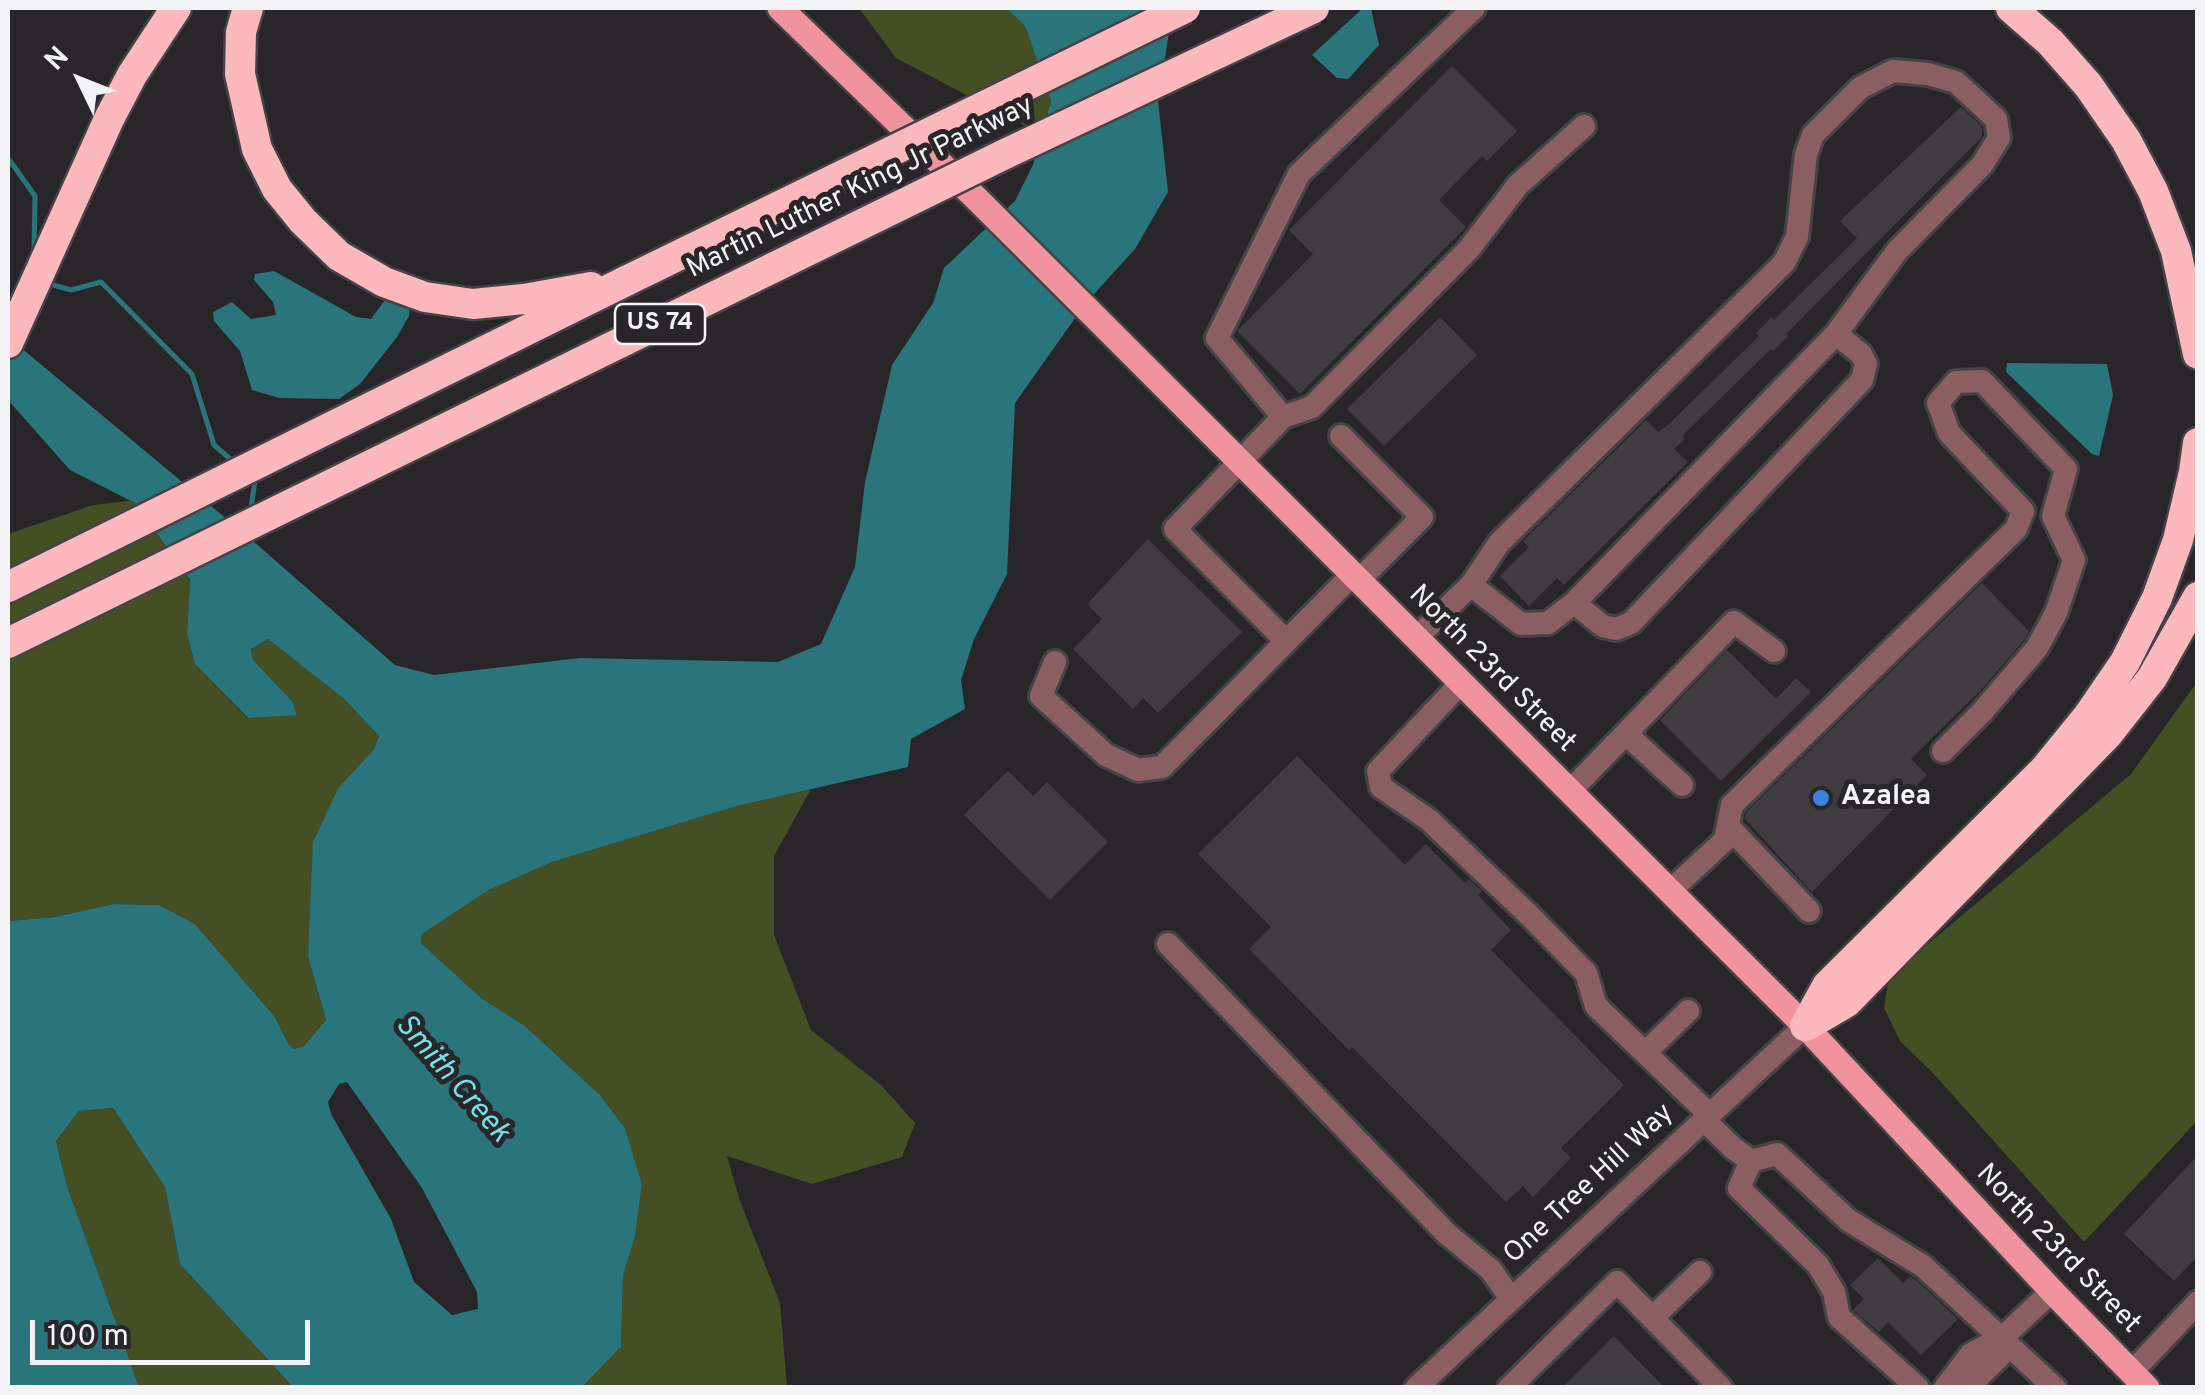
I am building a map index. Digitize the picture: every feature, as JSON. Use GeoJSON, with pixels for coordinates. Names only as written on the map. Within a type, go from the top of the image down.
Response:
{"type":"FeatureCollection","features":[{"type":"Feature","properties":{"kind":"highway"},"geometry":{"type":"LineString","coordinates":[[8,343],[117,104],[176,8]]}},
{"type":"Feature","properties":{"kind":"highway"},"geometry":{"type":"LineString","coordinates":[[248,8],[241,32],[240,60],[245,108],[257,149],[277,189],[339,256],[384,282],[424,297],[473,304],[628,280]]}},
{"type":"Feature","properties":{"kind":"highway","name":"Martin Luther King Jr Parkway"},"geometry":{"type":"LineString","coordinates":[[8,588],[1185,8]]}},
{"type":"Feature","properties":{"kind":"highway","name":"Martin Luther King Jr Parkway"},"geometry":{"type":"LineString","coordinates":[[8,643],[1005,154],[1314,8]]}},
{"type":"Feature","properties":{"kind":"highway"},"geometry":{"type":"LineString","coordinates":[[2011,8],[2050,42],[2088,84],[2126,140],[2153,192],[2176,251],[2198,354]]}},
{"type":"Feature","properties":{"kind":"highway"},"geometry":{"type":"LineString","coordinates":[[1805,1026],[1827,986],[2044,770],[2116,676],[2157,598],[2178,540],[2198,443]]}},
{"type":"Feature","properties":{"kind":"highway"},"geometry":{"type":"LineString","coordinates":[[1805,1026],[1847,1002],[2108,734],[2152,678],[2198,597]]}},
{"type":"Feature","properties":{"kind":"main road","name":"North 23rd Street"},"geometry":{"type":"LineString","coordinates":[[780,8],[980,200],[1805,1026],[2140,1380]]}},
{"type":"Feature","properties":{"kind":"street"},"geometry":{"type":"LineString","coordinates":[[1283,417],[1217,338],[1298,174],[1474,8]]}},
{"type":"Feature","properties":{"kind":"street"},"geometry":{"type":"LineString","coordinates":[[1416,637],[1472,585],[1500,542],[1784,263],[1797,237],[1806,154],[1812,135],[1860,88],[1893,71],[1928,74],[1956,82],[1996,119],[1999,138],[1982,164],[1897,251],[1836,334],[1574,603],[1548,623],[1520,624],[1472,585]]}},
{"type":"Feature","properties":{"kind":"street"},"geometry":{"type":"LineString","coordinates":[[1286,642],[1174,529],[1283,417],[1312,407],[1469,249],[1518,185],[1584,126]]}},
{"type":"Feature","properties":{"kind":"street"},"geometry":{"type":"LineString","coordinates":[[1574,603],[1603,626],[1616,629],[1631,624],[1862,380],[1866,364],[1861,354],[1836,334]]}},
{"type":"Feature","properties":{"kind":"street"},"geometry":{"type":"LineString","coordinates":[[1670,890],[1725,840],[1732,805],[2016,529],[2022,511],[1948,433],[1938,403],[1956,382],[1982,381],[2066,469],[2052,516],[2074,560],[2056,613],[2037,648],[1943,751]]}},
{"type":"Feature","properties":{"kind":"street"},"geometry":{"type":"LineString","coordinates":[[1056,662],[1041,696],[1106,755],[1138,770],[1162,767],[1286,642],[1422,517],[1341,436]]}},
{"type":"Feature","properties":{"kind":"street"},"geometry":{"type":"LineString","coordinates":[[1570,791],[1734,622],[1774,651]]}},
{"type":"Feature","properties":{"kind":"street"},"geometry":{"type":"LineString","coordinates":[[1462,682],[1378,771],[1382,787],[1429,820],[1586,972],[1596,1006],[1733,1148],[1751,1161]]}},
{"type":"Feature","properties":{"kind":"street"},"geometry":{"type":"LineString","coordinates":[[1626,734],[1682,786]]}},
{"type":"Feature","properties":{"kind":"street"},"geometry":{"type":"LineString","coordinates":[[1728,826],[1809,911]]}},
{"type":"Feature","properties":{"kind":"street"},"geometry":{"type":"LineString","coordinates":[[1168,944],[1447,1234],[1490,1270],[1511,1299]]}},
{"type":"Feature","properties":{"kind":"street"},"geometry":{"type":"LineString","coordinates":[[1645,1053],[1688,1011]]}},
{"type":"Feature","properties":{"kind":"street","name":"One Tree Hill Way"},"geometry":{"type":"LineString","coordinates":[[1416,1388],[1805,1026]]}},
{"type":"Feature","properties":{"kind":"street"},"geometry":{"type":"LineString","coordinates":[[1751,1161],[1777,1154],[1848,1220],[1923,1266],[2056,1388]]}},
{"type":"Feature","properties":{"kind":"street"},"geometry":{"type":"LineString","coordinates":[[1751,1161],[1739,1188],[1818,1266],[1834,1292],[1839,1318],[1918,1388]]}},
{"type":"Feature","properties":{"kind":"street"},"geometry":{"type":"LineString","coordinates":[[1652,1318],[1700,1272]]}},
{"type":"Feature","properties":{"kind":"street"},"geometry":{"type":"LineString","coordinates":[[1509,1388],[1617,1282],[1722,1388]]}},
{"type":"Feature","properties":{"kind":"street"},"geometry":{"type":"LineString","coordinates":[[1946,1388],[1970,1354],[2003,1337],[2052,1290]]}},
{"type":"Feature","properties":{"kind":"street"},"geometry":{"type":"LineString","coordinates":[[2140,1380],[2198,1302]]}},
{"type":"Feature","properties":{"kind":"street"},"geometry":{"type":"LineString","coordinates":[[1967,1388],[2000,1356],[2003,1337]]}},
{"type":"Feature","properties":{"kind":"green space"},"geometry":{"type":"Polygon","coordinates":[[[859,8],[1006,8],[1025,26],[1051,101],[1041,134],[896,58],[859,8]]]}},
{"type":"Feature","properties":{"kind":"green space"},"geometry":{"type":"Polygon","coordinates":[[[135,503],[190,581],[187,634],[195,664],[247,718],[297,714],[293,702],[253,660],[251,649],[268,639],[344,699],[379,736],[374,749],[339,787],[308,957],[326,1021],[304,1046],[294,1049],[289,1045],[275,1017],[195,924],[159,905],[113,904],[55,917],[8,921],[8,534],[93,505],[135,503]]]}},
{"type":"Feature","properties":{"kind":"green space"},"geometry":{"type":"Polygon","coordinates":[[[2197,682],[2197,1121],[2084,1242],[1900,1041],[1884,1008],[1888,982],[2131,774],[2197,682]]]}},
{"type":"Feature","properties":{"kind":"green space"},"geometry":{"type":"Polygon","coordinates":[[[811,789],[774,856],[774,935],[811,1030],[881,1085],[915,1123],[902,1157],[812,1184],[727,1156],[740,1201],[780,1303],[787,1387],[582,1387],[621,1347],[623,1275],[635,1237],[642,1184],[625,1128],[600,1095],[525,1026],[481,998],[421,943],[422,934],[489,890],[552,862],[737,806],[811,789]]]}},
{"type":"Feature","properties":{"kind":"green space"},"geometry":{"type":"Polygon","coordinates":[[[113,1108],[165,1187],[180,1264],[293,1387],[139,1387],[67,1186],[56,1141],[79,1111],[113,1108]]]}},
{"type":"Feature","properties":{"kind":"water","name":"Smith Creek"},"geometry":{"type":"Polygon","coordinates":[[[1006,8],[1173,8],[1158,101],[1168,192],[1135,249],[1085,304],[1015,403],[1007,574],[974,639],[961,680],[965,709],[911,739],[908,767],[737,806],[552,862],[489,890],[422,934],[421,943],[481,998],[525,1026],[600,1095],[625,1128],[642,1184],[635,1237],[623,1275],[621,1347],[582,1387],[293,1387],[180,1264],[165,1187],[113,1108],[79,1111],[56,1141],[67,1186],[139,1387],[8,1387],[8,921],[55,917],[113,904],[159,905],[195,924],[275,1017],[289,1045],[294,1049],[304,1046],[326,1020],[308,957],[313,842],[339,787],[374,749],[379,736],[344,699],[268,639],[251,649],[253,660],[293,702],[297,715],[248,718],[195,664],[187,634],[190,580],[135,503],[70,470],[8,400],[8,337],[395,665],[434,675],[580,658],[778,662],[821,644],[855,567],[865,482],[892,365],[933,303],[944,268],[1015,201],[1033,165],[1051,101],[1025,26],[1006,8]],[[347,1082],[339,1084],[328,1102],[331,1114],[391,1219],[414,1282],[452,1315],[478,1309],[477,1292],[422,1188],[347,1082]]]}},
{"type":"Feature","properties":{"kind":"water"},"geometry":{"type":"Polygon","coordinates":[[[1363,8],[1371,9],[1379,45],[1348,79],[1337,78],[1312,55],[1363,8]]]}},
{"type":"Feature","properties":{"kind":"water"},"geometry":{"type":"Polygon","coordinates":[[[274,271],[356,317],[371,319],[385,300],[410,305],[409,316],[397,337],[360,384],[339,399],[279,398],[252,390],[240,351],[214,321],[213,312],[232,302],[251,319],[276,315],[273,302],[254,280],[255,274],[274,271]]]}},
{"type":"Feature","properties":{"kind":"water"},"geometry":{"type":"Polygon","coordinates":[[[2007,363],[2107,364],[2113,395],[2099,456],[2092,454],[2006,372],[2007,363]]]}},
{"type":"Feature","properties":{"kind":"building"},"geometry":{"type":"Polygon","coordinates":[[[1452,66],[1517,131],[1487,161],[1482,156],[1439,200],[1466,227],[1300,394],[1237,331],[1313,254],[1289,230],[1452,66]]]}},
{"type":"Feature","properties":{"kind":"building"},"geometry":{"type":"Polygon","coordinates":[[[1961,107],[1982,126],[1982,137],[1773,351],[1682,436],[1685,439],[1674,449],[1688,462],[1564,585],[1557,578],[1529,606],[1500,576],[1529,547],[1523,541],[1646,420],[1658,432],[1669,424],[1759,336],[1756,333],[1772,317],[1774,320],[1857,238],[1840,221],[1961,107]]]}},
{"type":"Feature","properties":{"kind":"building"},"geometry":{"type":"Polygon","coordinates":[[[1440,317],[1477,355],[1384,446],[1347,409],[1440,317]]]}},
{"type":"Feature","properties":{"kind":"building"},"geometry":{"type":"Polygon","coordinates":[[[1148,539],[1242,632],[1158,713],[1143,698],[1133,709],[1073,649],[1102,619],[1087,604],[1148,539]]]}},
{"type":"Feature","properties":{"kind":"building"},"geometry":{"type":"Polygon","coordinates":[[[1982,583],[2029,631],[2025,639],[1982,689],[1911,759],[1927,775],[1812,892],[1745,819],[1746,812],[1982,583]]]}},
{"type":"Feature","properties":{"kind":"building"},"geometry":{"type":"Polygon","coordinates":[[[1727,650],[1776,699],[1796,678],[1811,692],[1721,781],[1660,720],[1727,650]]]}},
{"type":"Feature","properties":{"kind":"building"},"geometry":{"type":"Polygon","coordinates":[[[1297,756],[1405,865],[1426,844],[1465,883],[1469,879],[1482,891],[1478,895],[1511,930],[1491,950],[1624,1085],[1561,1148],[1571,1158],[1533,1197],[1523,1186],[1506,1202],[1249,949],[1271,927],[1198,854],[1297,756]]]}},
{"type":"Feature","properties":{"kind":"building"},"geometry":{"type":"Polygon","coordinates":[[[1008,771],[1033,796],[1047,782],[1108,842],[1050,900],[964,815],[1008,771]]]}},
{"type":"Feature","properties":{"kind":"building"},"geometry":{"type":"Polygon","coordinates":[[[2198,1155],[2198,1256],[2174,1281],[2124,1234],[2198,1155]]]}},
{"type":"Feature","properties":{"kind":"building"},"geometry":{"type":"Polygon","coordinates":[[[1878,1258],[1903,1283],[1910,1276],[1914,1278],[1958,1319],[1921,1355],[1888,1322],[1879,1332],[1853,1310],[1864,1299],[1850,1285],[1878,1258]]]}},
{"type":"Feature","properties":{"kind":"building"},"geometry":{"type":"Polygon","coordinates":[[[1614,1336],[1665,1388],[1562,1388],[1614,1336]]]}},
{"type":"Feature","properties":{"kind":"waterway"},"geometry":{"type":"LineString","coordinates":[[8,158],[35,196],[34,251]]}},
{"type":"Feature","properties":{"kind":"waterway"},"geometry":{"type":"LineString","coordinates":[[46,283],[71,290],[101,282],[192,374],[214,445],[235,463]]}},
{"type":"Feature","properties":{"kind":"waterway"},"geometry":{"type":"LineString","coordinates":[[250,514],[255,481],[251,477]]}},
{"type":"Feature","properties":{"kind":"place","name":"Azalea"},"geometry":{"type":"Point","coordinates":[1821,798]}}]}
